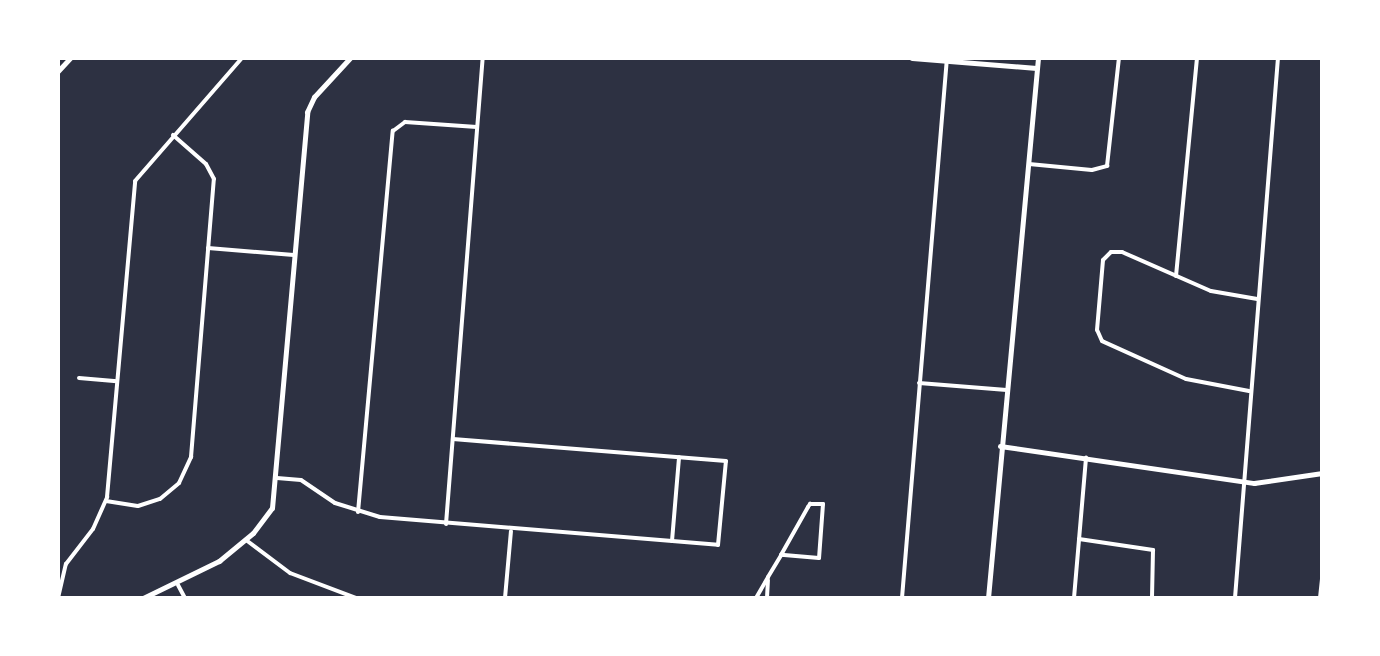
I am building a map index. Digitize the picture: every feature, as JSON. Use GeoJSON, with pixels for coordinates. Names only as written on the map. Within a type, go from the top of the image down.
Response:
{"type":"FeatureCollection","features":[{"type":"Feature","properties":{"kind":"street"},"geometry":{"type":"LineString","coordinates":[[58,71],[70,58]]}},
{"type":"Feature","properties":{"kind":"street"},"geometry":{"type":"LineString","coordinates":[[58,598],[66,564],[93,529],[106,501],[133,185],[242,58]]}},
{"type":"Feature","properties":{"kind":"street"},"geometry":{"type":"LineString","coordinates":[[143,598],[178,585],[246,540],[270,512],[277,478],[307,112],[314,97],[350,58]]}},
{"type":"Feature","properties":{"kind":"street"},"geometry":{"type":"LineString","coordinates":[[446,524],[483,58]]}},
{"type":"Feature","properties":{"kind":"street"},"geometry":{"type":"LineString","coordinates":[[912,58],[1037,68]]}},
{"type":"Feature","properties":{"kind":"street"},"geometry":{"type":"LineString","coordinates":[[988,598],[1038,58]]}},
{"type":"Feature","properties":{"kind":"street"},"geometry":{"type":"LineString","coordinates":[[1029,164],[1092,170],[1107,166],[1119,58]]}},
{"type":"Feature","properties":{"kind":"street"},"geometry":{"type":"LineString","coordinates":[[1176,276],[1197,58]]}},
{"type":"Feature","properties":{"kind":"street"},"geometry":{"type":"LineString","coordinates":[[1235,598],[1241,481],[1278,58]]}},
{"type":"Feature","properties":{"kind":"street"},"geometry":{"type":"LineString","coordinates":[[902,598],[947,59]]}},
{"type":"Feature","properties":{"kind":"street"},"geometry":{"type":"LineString","coordinates":[[358,512],[393,131],[405,122],[477,127]]}},
{"type":"Feature","properties":{"kind":"street"},"geometry":{"type":"LineString","coordinates":[[106,501],[150,504],[175,488],[188,468],[212,173],[173,135]]}},
{"type":"Feature","properties":{"kind":"street"},"geometry":{"type":"LineString","coordinates":[[208,248],[295,255]]}},
{"type":"Feature","properties":{"kind":"street"},"geometry":{"type":"LineString","coordinates":[[1249,391],[1186,379],[1100,339],[1102,265],[1107,254],[1126,253],[1218,293],[1257,299]]}},
{"type":"Feature","properties":{"kind":"street"},"geometry":{"type":"LineString","coordinates":[[79,378],[117,381]]}},
{"type":"Feature","properties":{"kind":"street"},"geometry":{"type":"LineString","coordinates":[[919,383],[1007,390]]}},
{"type":"Feature","properties":{"kind":"street"},"geometry":{"type":"LineString","coordinates":[[277,478],[301,480],[358,512],[511,531],[718,545],[726,461],[453,439]]}},
{"type":"Feature","properties":{"kind":"street"},"geometry":{"type":"LineString","coordinates":[[1000,446],[1241,481],[1271,483],[1322,473]]}},
{"type":"Feature","properties":{"kind":"street"},"geometry":{"type":"LineString","coordinates":[[672,541],[679,457]]}},
{"type":"Feature","properties":{"kind":"street"},"geometry":{"type":"LineString","coordinates":[[1074,598],[1086,458]]}},
{"type":"Feature","properties":{"kind":"street"},"geometry":{"type":"LineString","coordinates":[[756,598],[810,504],[823,504],[819,558],[781,555]]}},
{"type":"Feature","properties":{"kind":"street"},"geometry":{"type":"LineString","coordinates":[[505,598],[511,531]]}},
{"type":"Feature","properties":{"kind":"street"},"geometry":{"type":"LineString","coordinates":[[1079,539],[1153,550],[1152,598]]}},
{"type":"Feature","properties":{"kind":"street"},"geometry":{"type":"LineString","coordinates":[[246,540],[290,573],[356,598]]}},
{"type":"Feature","properties":{"kind":"street"},"geometry":{"type":"LineString","coordinates":[[767,598],[768,577]]}},
{"type":"Feature","properties":{"kind":"street"},"geometry":{"type":"LineString","coordinates":[[1320,598],[1322,578]]}},
{"type":"Feature","properties":{"kind":"street"},"geometry":{"type":"LineString","coordinates":[[178,585],[185,598]]}}]}
